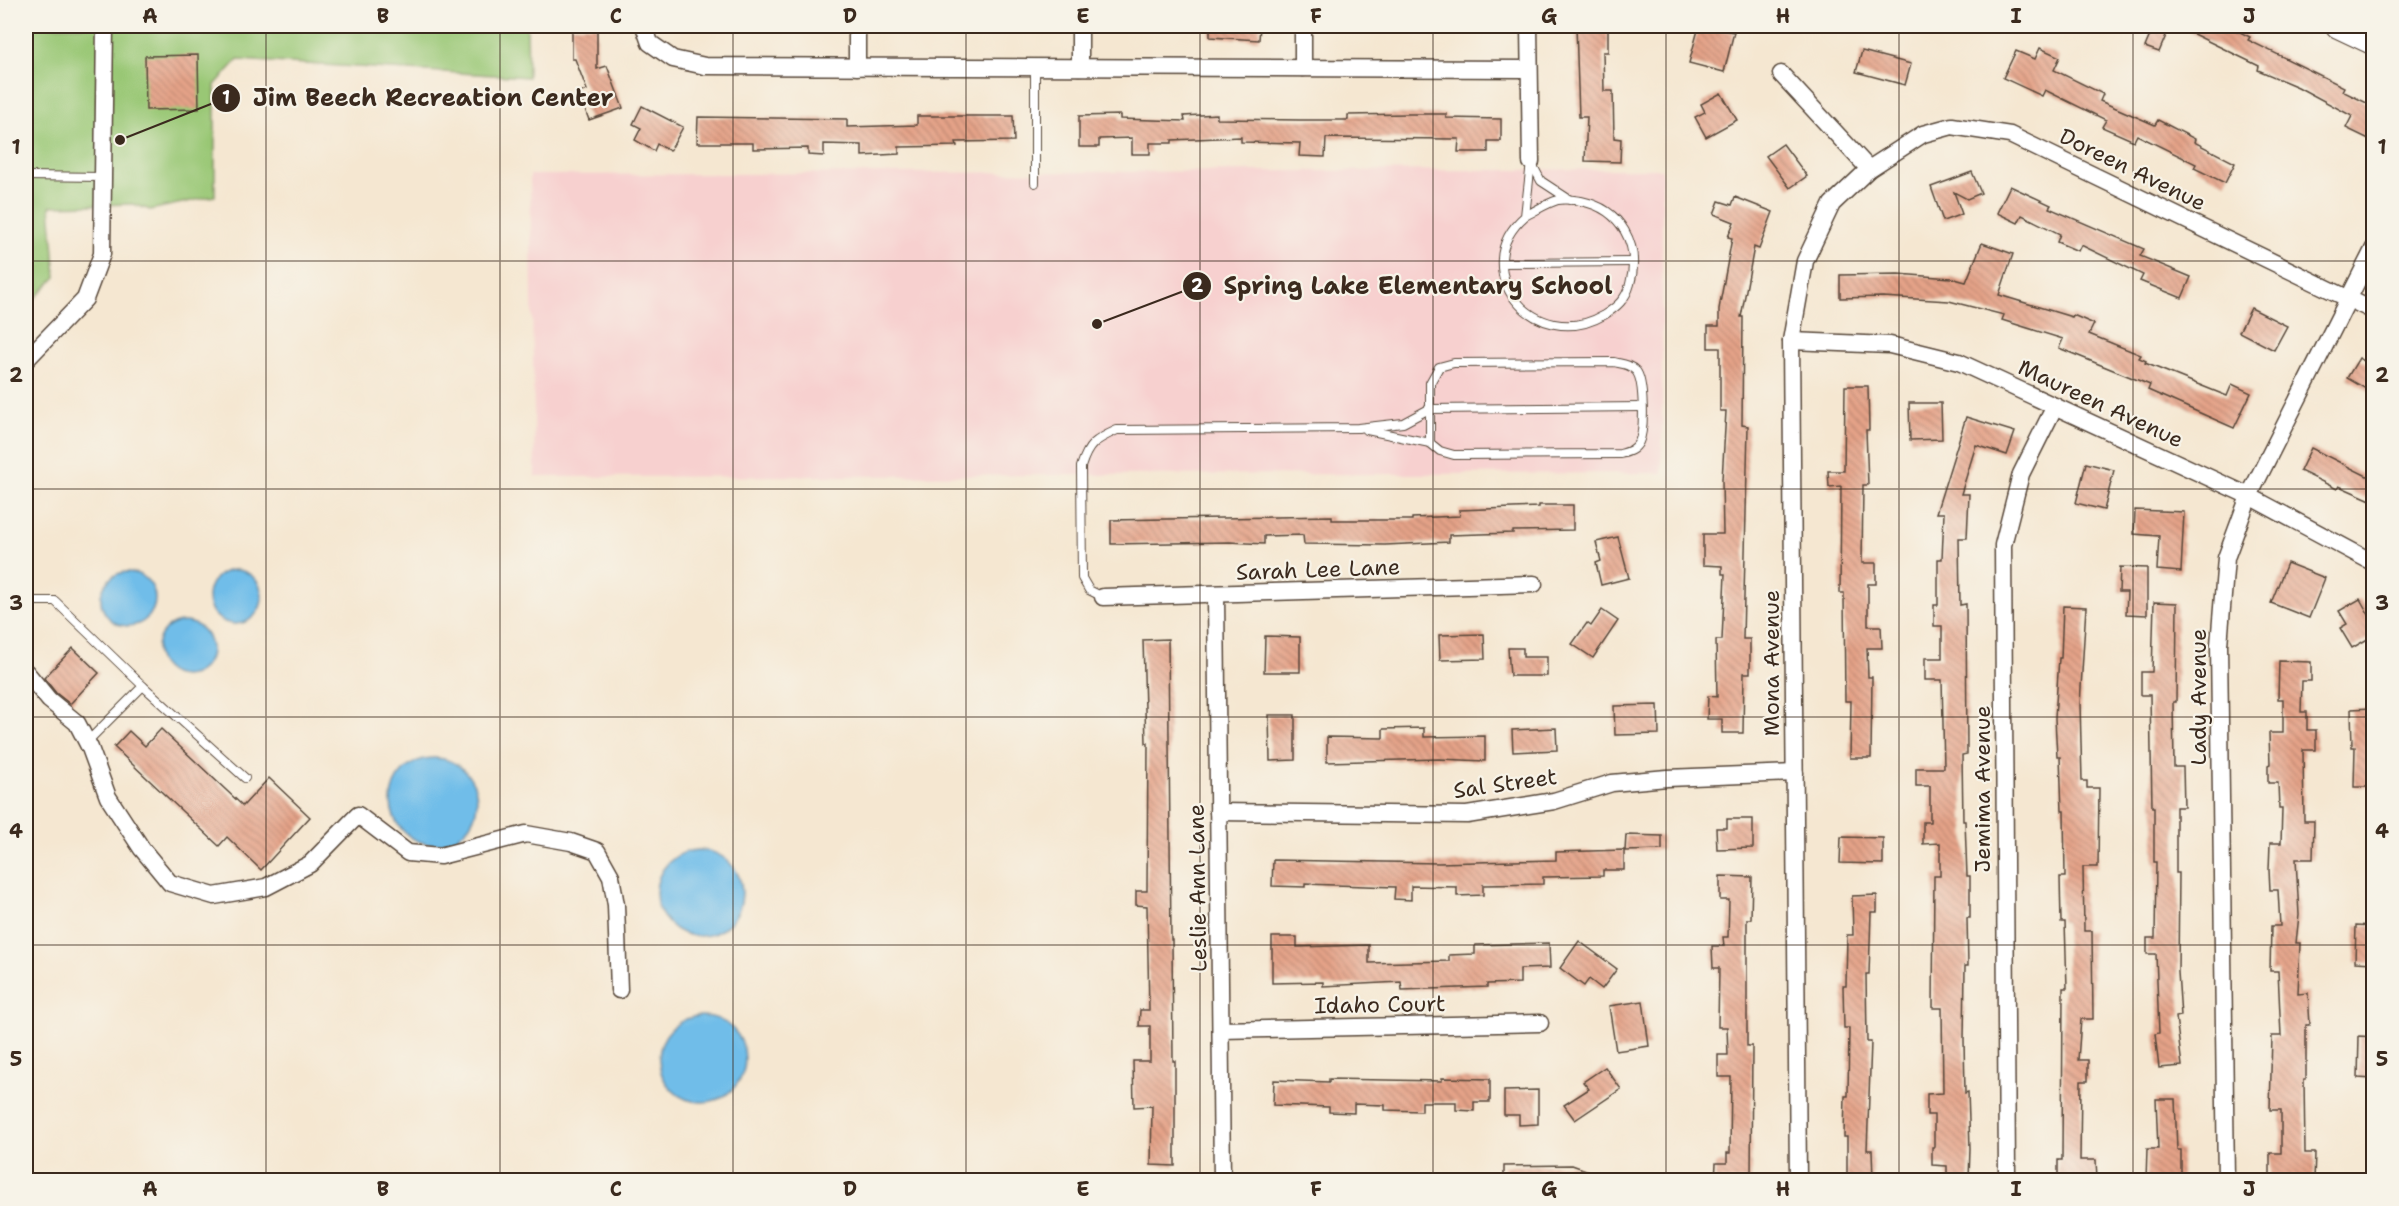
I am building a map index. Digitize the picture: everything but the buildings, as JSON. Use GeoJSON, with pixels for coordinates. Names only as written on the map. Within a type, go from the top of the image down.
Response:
{"type":"FeatureCollection","features":[{"type":"Feature","properties":{"kind":"street"},"geometry":{"type":"LineString","coordinates":[[26,360],[85,299],[96,275],[102,254],[105,26]]}},
{"type":"Feature","properties":{"kind":"street"},"geometry":{"type":"LineString","coordinates":[[644,26],[650,43],[673,59],[705,66],[1529,69]]}},
{"type":"Feature","properties":{"kind":"street"},"geometry":{"type":"LineString","coordinates":[[857,26],[857,67]]}},
{"type":"Feature","properties":{"kind":"street"},"geometry":{"type":"LineString","coordinates":[[1080,26],[1080,67]]}},
{"type":"Feature","properties":{"kind":"street"},"geometry":{"type":"LineString","coordinates":[[1303,68],[1304,26]]}},
{"type":"Feature","properties":{"kind":"street"},"geometry":{"type":"LineString","coordinates":[[1529,26],[1531,162]]}},
{"type":"Feature","properties":{"kind":"street"},"geometry":{"type":"LineString","coordinates":[[2338,26],[2373,43]]}},
{"type":"Feature","properties":{"kind":"street"},"geometry":{"type":"LineString","coordinates":[[1781,74],[1869,169]]}},
{"type":"Feature","properties":{"kind":"street","name":"Doreen Avenue"},"geometry":{"type":"LineString","coordinates":[[1869,169],[1923,134],[1952,126],[2010,135],[2373,311]]}},
{"type":"Feature","properties":{"kind":"street","name":"Mona Avenue"},"geometry":{"type":"LineString","coordinates":[[1798,1180],[1791,341],[1805,261],[1832,204],[1869,169]]}},
{"type":"Feature","properties":{"kind":"street","name":"Lady Avenue"},"geometry":{"type":"LineString","coordinates":[[2226,1180],[2219,645],[2226,558],[2249,496],[2373,248]]}},
{"type":"Feature","properties":{"kind":"street","name":"Maureen Avenue"},"geometry":{"type":"LineString","coordinates":[[1791,341],[1890,345],[1959,362],[2249,496],[2373,563]]}},
{"type":"Feature","properties":{"kind":"street","name":"Jemima Avenue"},"geometry":{"type":"LineString","coordinates":[[2010,1180],[2007,1176],[2003,545],[2021,474],[2055,406]]}},
{"type":"Feature","properties":{"kind":"street","name":"Sarah Lee Lane"},"geometry":{"type":"LineString","coordinates":[[1103,597],[1534,584]]}},
{"type":"Feature","properties":{"kind":"street","name":"Leslie Ann Lane"},"geometry":{"type":"LineString","coordinates":[[1216,595],[1222,1180]]}},
{"type":"Feature","properties":{"kind":"street"},"geometry":{"type":"LineString","coordinates":[[26,672],[48,700],[77,723],[87,742],[108,797],[149,858],[170,883],[214,896],[266,887],[310,864],[358,815],[408,853],[440,856],[526,834],[571,842],[597,851],[611,876],[616,905],[619,990]]}},
{"type":"Feature","properties":{"kind":"street","name":"Sal Street"},"geometry":{"type":"LineString","coordinates":[[1218,813],[1467,815],[1554,801],[1612,783],[1795,773]]}},
{"type":"Feature","properties":{"kind":"street","name":"Idaho Court"},"geometry":{"type":"LineString","coordinates":[[1221,1030],[1540,1023]]}},
{"type":"Feature","properties":{"kind":"lane"},"geometry":{"type":"LineString","coordinates":[[1035,67],[1035,183]]}},
{"type":"Feature","properties":{"kind":"lane"},"geometry":{"type":"LineString","coordinates":[[1531,162],[1541,181],[1570,200]]}},
{"type":"Feature","properties":{"kind":"lane"},"geometry":{"type":"LineString","coordinates":[[1525,216],[1531,162]]}},
{"type":"Feature","properties":{"kind":"lane"},"geometry":{"type":"LineString","coordinates":[[26,176],[103,177]]}},
{"type":"Feature","properties":{"kind":"lane"},"geometry":{"type":"LineString","coordinates":[[1558,200],[1570,200],[1590,203],[1611,213],[1622,226],[1630,241],[1633,262],[1628,291],[1622,301],[1614,309],[1594,321],[1577,325],[1543,321],[1518,305],[1504,279],[1502,262],[1505,244],[1514,225],[1525,216],[1558,200]]}},
{"type":"Feature","properties":{"kind":"lane"},"geometry":{"type":"LineString","coordinates":[[1502,262],[1633,262]]}},
{"type":"Feature","properties":{"kind":"lane"},"geometry":{"type":"LineString","coordinates":[[1358,428],[1430,443],[1440,451],[1454,455],[1620,454],[1632,451],[1640,441],[1642,407],[1641,385],[1637,372],[1628,365],[1614,362],[1454,363],[1439,367],[1430,382],[1430,443]]}},
{"type":"Feature","properties":{"kind":"lane"},"geometry":{"type":"LineString","coordinates":[[1103,597],[1089,590],[1082,578],[1082,467],[1086,451],[1099,438],[1117,430],[1358,428],[1402,423],[1429,409],[1642,407]]}},
{"type":"Feature","properties":{"kind":"lane"},"geometry":{"type":"LineString","coordinates":[[26,601],[56,601],[143,686],[245,778]]}},
{"type":"Feature","properties":{"kind":"lane"},"geometry":{"type":"LineString","coordinates":[[87,742],[143,686]]}},
{"type":"Feature","properties":{"kind":"shaded area"},"geometry":{"type":"Polygon","coordinates":[[[1662,169],[1662,473],[535,477],[530,175],[1662,169]]]}},
{"type":"Feature","properties":{"kind":"green space"},"geometry":{"type":"Polygon","coordinates":[[[26,26],[527,26],[528,77],[238,60],[215,85],[215,196],[150,210],[133,204],[50,206],[56,277],[26,307],[26,26]]]}},
{"type":"Feature","properties":{"kind":"water"},"geometry":{"type":"Polygon","coordinates":[[[230,570],[240,570],[250,574],[258,582],[262,597],[258,612],[250,620],[240,624],[230,624],[220,620],[212,612],[208,602],[208,592],[212,582],[220,574],[230,570]]]}},
{"type":"Feature","properties":{"kind":"water"},"geometry":{"type":"Polygon","coordinates":[[[123,572],[133,572],[143,576],[151,584],[155,599],[151,614],[143,622],[133,626],[123,626],[113,622],[105,614],[101,604],[101,594],[105,584],[113,576],[123,572]]]}},
{"type":"Feature","properties":{"kind":"water"},"geometry":{"type":"Polygon","coordinates":[[[179,622],[189,622],[199,626],[207,634],[211,649],[207,664],[199,672],[189,676],[179,676],[169,672],[161,664],[157,654],[157,644],[161,634],[169,626],[179,622]]]}},
{"type":"Feature","properties":{"kind":"water"},"geometry":{"type":"Polygon","coordinates":[[[434,758],[451,761],[465,770],[474,784],[477,801],[474,818],[465,832],[451,841],[434,844],[417,841],[403,832],[394,818],[391,801],[394,784],[403,770],[417,761],[434,758]]]}},
{"type":"Feature","properties":{"kind":"water"},"geometry":{"type":"Polygon","coordinates":[[[699,850],[716,853],[730,862],[739,876],[742,893],[739,910],[730,924],[716,933],[699,936],[682,933],[668,924],[659,910],[656,893],[659,876],[668,862],[682,853],[699,850]]]}},
{"type":"Feature","properties":{"kind":"water"},"geometry":{"type":"Polygon","coordinates":[[[702,1016],[719,1019],[733,1028],[742,1042],[745,1059],[742,1076],[733,1090],[719,1099],[702,1102],[685,1099],[671,1090],[662,1076],[659,1059],[662,1042],[671,1028],[685,1019],[702,1016]]]}},
{"type":"Feature","properties":{"kind":"place","name":"Jim Beech Recreation Center"},"geometry":{"type":"Point","coordinates":[120,140]}},
{"type":"Feature","properties":{"kind":"place","name":"Spring Lake Elementary School"},"geometry":{"type":"Point","coordinates":[1097,324]}}]}
